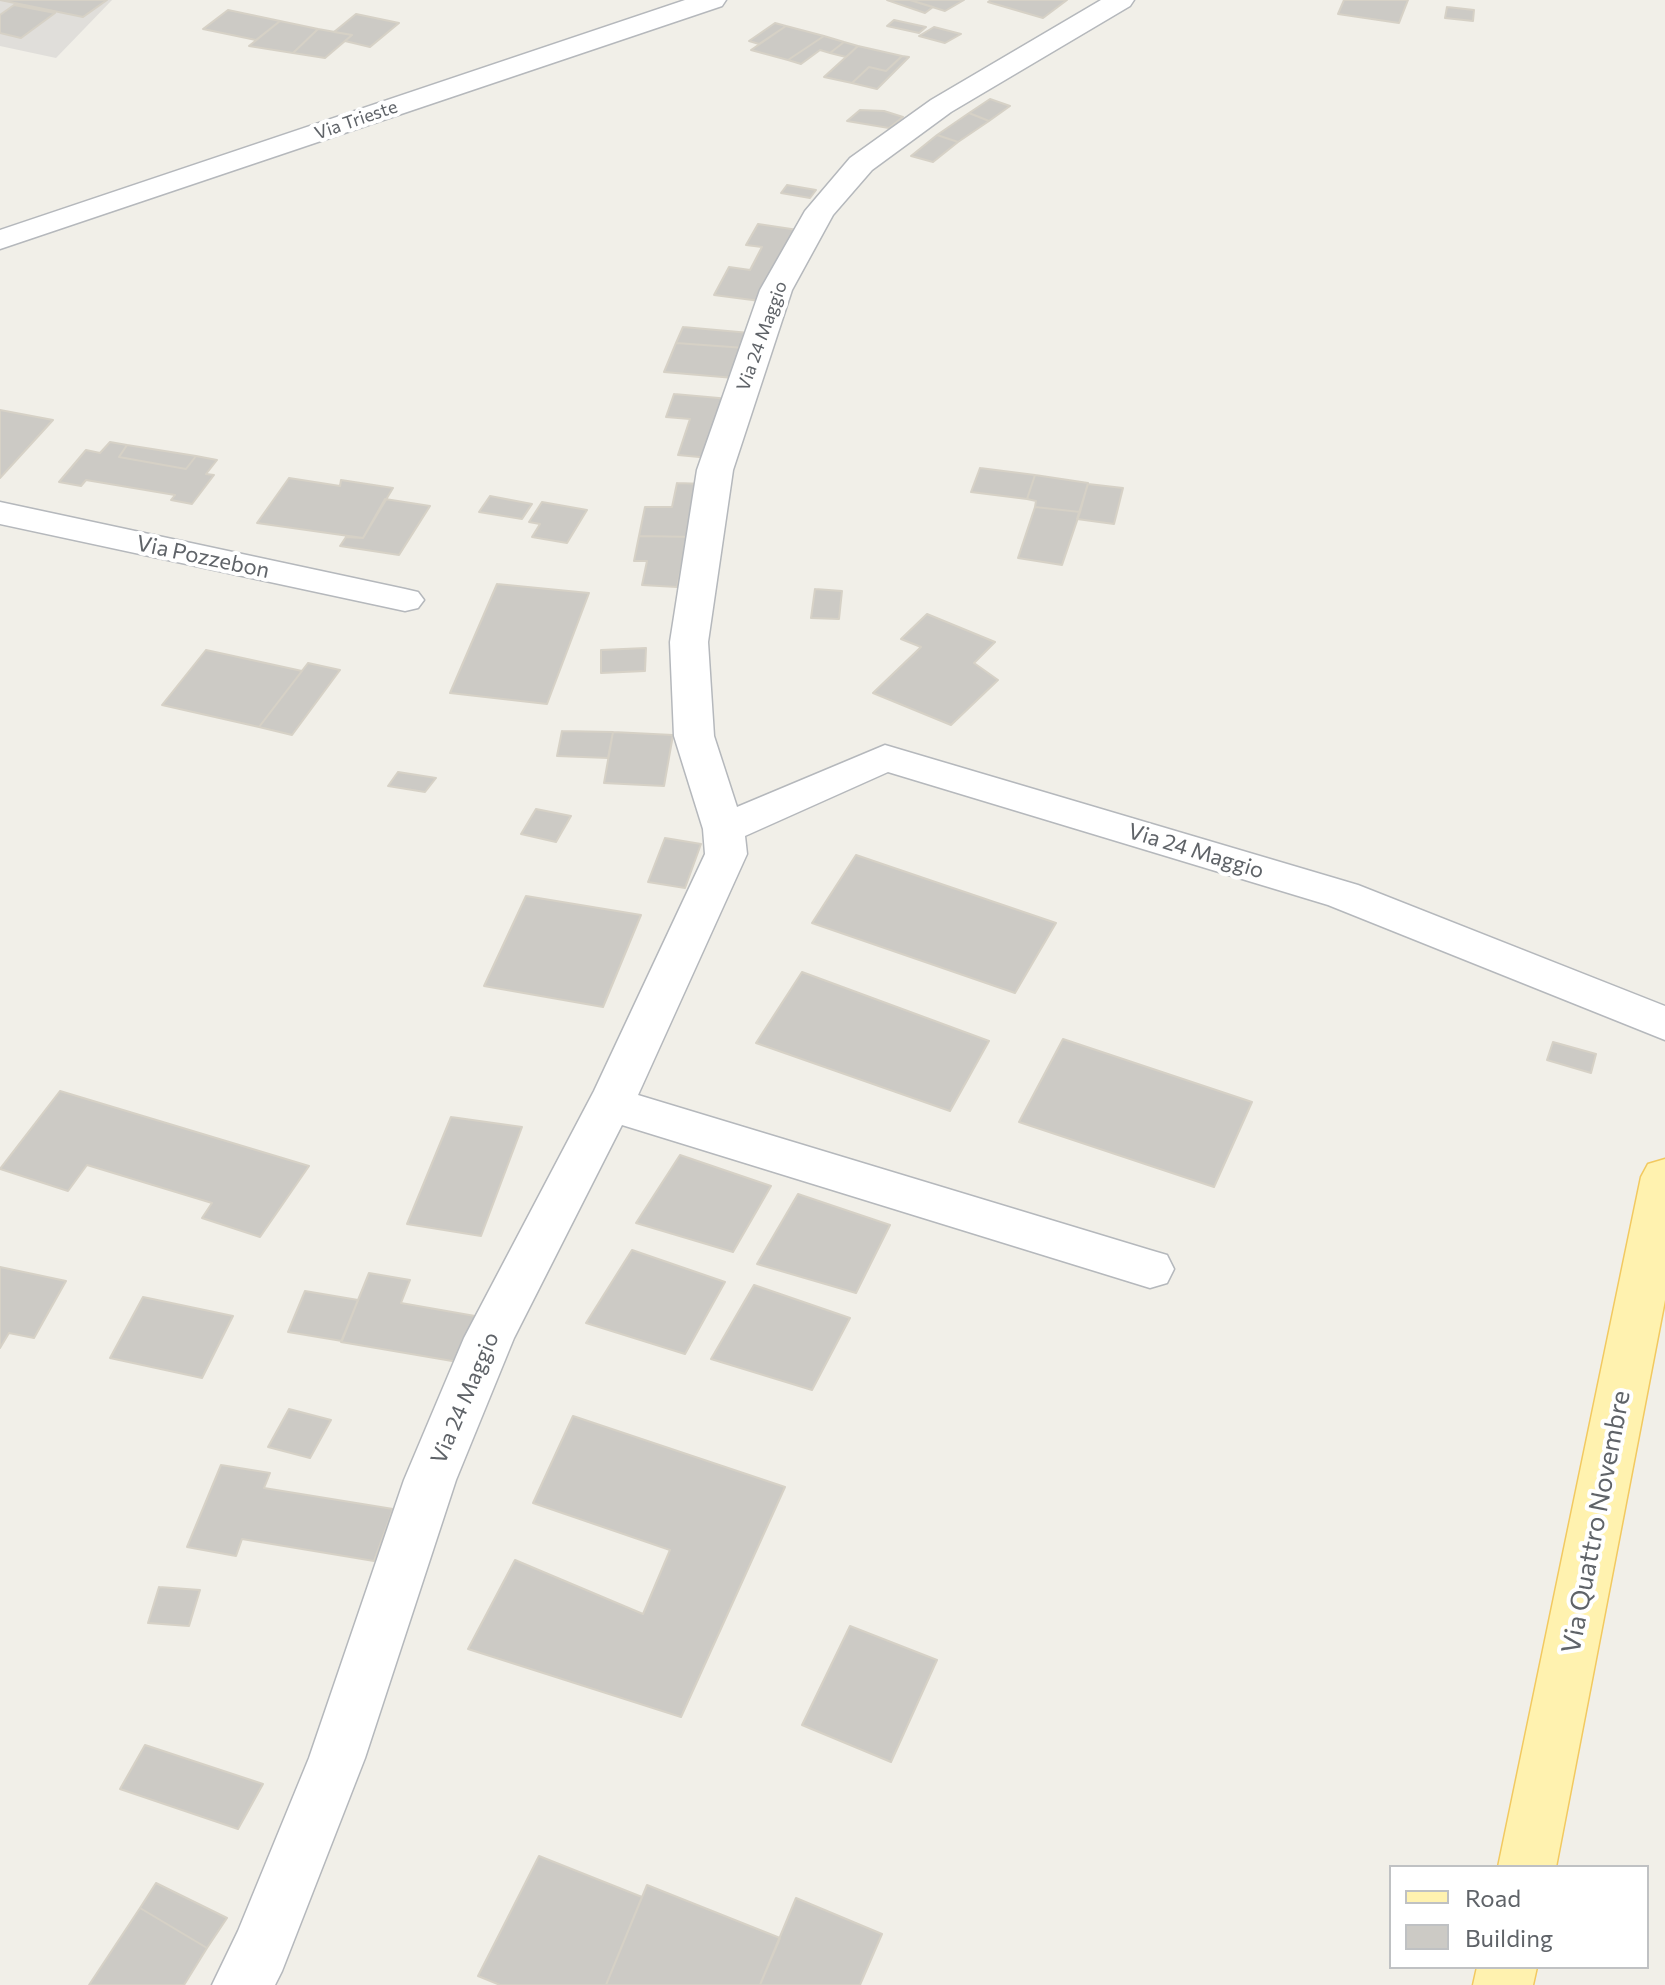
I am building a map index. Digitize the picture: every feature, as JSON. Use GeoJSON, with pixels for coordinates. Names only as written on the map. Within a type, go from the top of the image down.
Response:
{"type":"FeatureCollection","features":[{"type":"Feature","properties":{"kind":"main road","name":"Via Quattro Novembre"},"geometry":{"type":"LineString","coordinates":[[1527,1865],[1665,1177]]}},
{"type":"Feature","properties":{"kind":"street","name":"Via Trieste"},"geometry":{"type":"LineString","coordinates":[[0,240],[712,0]]}},
{"type":"Feature","properties":{"kind":"street","name":"Via 24 Maggio"},"geometry":{"type":"LineString","coordinates":[[242,1985],[261,1950],[337,1758],[436,1465],[489,1338],[610,1104],[726,854],[724,829],[694,736],[689,642],[715,470],[776,290],[820,211],[861,164],[941,106],[1120,0]]}},
{"type":"Feature","properties":{"kind":"street","name":"Via Pozzebon"},"geometry":{"type":"LineString","coordinates":[[0,513],[405,600]]}},
{"type":"Feature","properties":{"kind":"street","name":"Via 24 Maggio"},"geometry":{"type":"LineString","coordinates":[[724,829],[885,758],[1343,895],[1665,1024]]}},
{"type":"Feature","properties":{"kind":"street"},"geometry":{"type":"LineString","coordinates":[[610,1104],[1150,1269]]}},
{"type":"Feature","properties":{"kind":"shaded area"},"geometry":{"type":"Polygon","coordinates":[[[0,0],[112,0],[56,58],[0,46],[0,0]]]}},
{"type":"Feature","properties":{"kind":"building"},"geometry":{"type":"Polygon","coordinates":[[[0,0],[107,0],[83,17],[0,0]]]}},
{"type":"Feature","properties":{"kind":"building"},"geometry":{"type":"Polygon","coordinates":[[[887,0],[910,0],[933,7],[925,13],[887,0]]]}},
{"type":"Feature","properties":{"kind":"building"},"geometry":{"type":"Polygon","coordinates":[[[910,0],[964,0],[945,11],[910,0]]]}},
{"type":"Feature","properties":{"kind":"building"},"geometry":{"type":"Polygon","coordinates":[[[1067,0],[1043,18],[988,2],[1067,0]]]}},
{"type":"Feature","properties":{"kind":"building"},"geometry":{"type":"Polygon","coordinates":[[[1344,0],[1408,0],[1399,23],[1338,14],[1344,0]]]}},
{"type":"Feature","properties":{"kind":"building"},"geometry":{"type":"Polygon","coordinates":[[[14,5],[55,13],[21,38],[0,33],[0,15],[14,5]]]}},
{"type":"Feature","properties":{"kind":"building"},"geometry":{"type":"Polygon","coordinates":[[[1447,7],[1474,10],[1473,21],[1445,18],[1447,7]]]}},
{"type":"Feature","properties":{"kind":"building"},"geometry":{"type":"Polygon","coordinates":[[[228,10],[280,21],[256,40],[203,29],[228,10]]]}},
{"type":"Feature","properties":{"kind":"building"},"geometry":{"type":"Polygon","coordinates":[[[356,14],[399,23],[370,47],[345,41],[352,35],[334,32],[356,14]]]}},
{"type":"Feature","properties":{"kind":"building"},"geometry":{"type":"Polygon","coordinates":[[[894,20],[926,27],[919,33],[887,26],[894,20]]]}},
{"type":"Feature","properties":{"kind":"building"},"geometry":{"type":"Polygon","coordinates":[[[280,21],[318,29],[293,53],[249,46],[280,21]]]}},
{"type":"Feature","properties":{"kind":"building"},"geometry":{"type":"Polygon","coordinates":[[[775,23],[786,26],[759,44],[749,41],[775,23]]]}},
{"type":"Feature","properties":{"kind":"building"},"geometry":{"type":"Polygon","coordinates":[[[786,26],[824,36],[788,60],[751,50],[786,26]]]}},
{"type":"Feature","properties":{"kind":"building"},"geometry":{"type":"Polygon","coordinates":[[[934,27],[961,34],[945,43],[919,36],[934,27]]]}},
{"type":"Feature","properties":{"kind":"building"},"geometry":{"type":"Polygon","coordinates":[[[318,29],[352,35],[325,58],[293,53],[318,29]]]}},
{"type":"Feature","properties":{"kind":"building"},"geometry":{"type":"Polygon","coordinates":[[[824,36],[844,42],[830,53],[820,50],[801,64],[788,60],[824,36]]]}},
{"type":"Feature","properties":{"kind":"building"},"geometry":{"type":"Polygon","coordinates":[[[844,42],[858,46],[846,57],[830,53],[844,42]]]}},
{"type":"Feature","properties":{"kind":"building"},"geometry":{"type":"Polygon","coordinates":[[[858,46],[902,56],[886,71],[869,67],[852,83],[824,77],[858,46]]]}},
{"type":"Feature","properties":{"kind":"building"},"geometry":{"type":"Polygon","coordinates":[[[902,56],[909,57],[877,89],[852,83],[869,67],[886,71],[902,56]]]}},
{"type":"Feature","properties":{"kind":"building"},"geometry":{"type":"Polygon","coordinates":[[[990,99],[1010,106],[989,121],[969,113],[990,99]]]}},
{"type":"Feature","properties":{"kind":"building"},"geometry":{"type":"Polygon","coordinates":[[[860,110],[884,111],[903,117],[889,128],[847,121],[860,110]]]}},
{"type":"Feature","properties":{"kind":"building"},"geometry":{"type":"Polygon","coordinates":[[[969,113],[989,121],[958,142],[937,135],[969,113]]]}},
{"type":"Feature","properties":{"kind":"building"},"geometry":{"type":"Polygon","coordinates":[[[937,135],[958,142],[933,162],[911,156],[937,135]]]}},
{"type":"Feature","properties":{"kind":"building"},"geometry":{"type":"Polygon","coordinates":[[[787,185],[816,190],[810,198],[781,193],[787,185]]]}},
{"type":"Feature","properties":{"kind":"building"},"geometry":{"type":"Polygon","coordinates":[[[758,224],[798,230],[760,301],[714,295],[729,267],[750,270],[762,247],[746,245],[758,224]]]}},
{"type":"Feature","properties":{"kind":"building"},"geometry":{"type":"Polygon","coordinates":[[[683,327],[750,333],[745,348],[676,343],[683,327]]]}},
{"type":"Feature","properties":{"kind":"building"},"geometry":{"type":"Polygon","coordinates":[[[676,343],[745,348],[734,378],[664,372],[676,343]]]}},
{"type":"Feature","properties":{"kind":"building"},"geometry":{"type":"Polygon","coordinates":[[[674,394],[730,399],[710,458],[678,455],[690,419],[666,417],[674,394]]]}},
{"type":"Feature","properties":{"kind":"building"},"geometry":{"type":"Polygon","coordinates":[[[0,410],[53,420],[0,478],[0,410]]]}},
{"type":"Feature","properties":{"kind":"building"},"geometry":{"type":"Polygon","coordinates":[[[110,442],[127,445],[119,457],[186,469],[196,456],[217,460],[206,474],[214,475],[192,504],[171,500],[175,495],[86,480],[81,486],[59,482],[86,450],[100,453],[110,442]]]}},
{"type":"Feature","properties":{"kind":"building"},"geometry":{"type":"Polygon","coordinates":[[[127,445],[196,456],[186,469],[119,457],[127,445]]]}},
{"type":"Feature","properties":{"kind":"building"},"geometry":{"type":"Polygon","coordinates":[[[980,468],[1035,475],[1027,499],[971,492],[980,468]]]}},
{"type":"Feature","properties":{"kind":"building"},"geometry":{"type":"Polygon","coordinates":[[[1035,475],[1088,483],[1080,512],[1035,507],[1036,501],[1027,499],[1035,475]]]}},
{"type":"Feature","properties":{"kind":"building"},"geometry":{"type":"Polygon","coordinates":[[[289,478],[340,486],[341,480],[393,488],[363,538],[257,523],[289,478]]]}},
{"type":"Feature","properties":{"kind":"building"},"geometry":{"type":"Polygon","coordinates":[[[677,483],[705,484],[695,537],[639,536],[645,507],[672,507],[677,483]]]}},
{"type":"Feature","properties":{"kind":"building"},"geometry":{"type":"Polygon","coordinates":[[[1088,484],[1123,488],[1114,524],[1077,519],[1088,484]]]}},
{"type":"Feature","properties":{"kind":"building"},"geometry":{"type":"Polygon","coordinates":[[[490,496],[532,504],[522,519],[479,512],[490,496]]]}},
{"type":"Feature","properties":{"kind":"building"},"geometry":{"type":"Polygon","coordinates":[[[385,499],[430,506],[399,555],[340,546],[346,537],[363,538],[385,499]]]}},
{"type":"Feature","properties":{"kind":"building"},"geometry":{"type":"Polygon","coordinates":[[[542,502],[587,510],[567,543],[532,537],[540,524],[529,522],[542,502]]]}},
{"type":"Feature","properties":{"kind":"building"},"geometry":{"type":"Polygon","coordinates":[[[1035,507],[1080,512],[1062,565],[1018,558],[1035,507]]]}},
{"type":"Feature","properties":{"kind":"building"},"geometry":{"type":"Polygon","coordinates":[[[639,536],[695,537],[691,557],[683,559],[677,587],[642,585],[647,561],[634,561],[639,536]]]}},
{"type":"Feature","properties":{"kind":"building"},"geometry":{"type":"Polygon","coordinates":[[[497,584],[589,593],[547,704],[450,693],[497,584]]]}},
{"type":"Feature","properties":{"kind":"building"},"geometry":{"type":"Polygon","coordinates":[[[815,589],[842,591],[839,619],[811,618],[815,589]]]}},
{"type":"Feature","properties":{"kind":"building"},"geometry":{"type":"Polygon","coordinates":[[[927,614],[995,642],[974,663],[998,680],[951,725],[873,693],[921,647],[901,639],[927,614]]]}},
{"type":"Feature","properties":{"kind":"building"},"geometry":{"type":"Polygon","coordinates":[[[646,648],[645,671],[601,673],[601,650],[646,648]]]}},
{"type":"Feature","properties":{"kind":"building"},"geometry":{"type":"Polygon","coordinates":[[[206,650],[302,671],[259,727],[162,705],[206,650]]]}},
{"type":"Feature","properties":{"kind":"building"},"geometry":{"type":"Polygon","coordinates":[[[308,663],[340,670],[292,735],[259,727],[308,663]]]}},
{"type":"Feature","properties":{"kind":"building"},"geometry":{"type":"Polygon","coordinates":[[[562,731],[613,732],[608,758],[557,756],[562,731]]]}},
{"type":"Feature","properties":{"kind":"building"},"geometry":{"type":"Polygon","coordinates":[[[613,732],[673,735],[664,786],[604,783],[613,732]]]}},
{"type":"Feature","properties":{"kind":"building"},"geometry":{"type":"Polygon","coordinates":[[[398,772],[436,778],[425,792],[388,786],[398,772]]]}},
{"type":"Feature","properties":{"kind":"building"},"geometry":{"type":"Polygon","coordinates":[[[536,809],[571,816],[556,842],[521,834],[536,809]]]}},
{"type":"Feature","properties":{"kind":"building"},"geometry":{"type":"Polygon","coordinates":[[[665,838],[701,844],[685,888],[648,882],[665,838]]]}},
{"type":"Feature","properties":{"kind":"building"},"geometry":{"type":"Polygon","coordinates":[[[856,855],[1056,923],[1015,993],[812,923],[856,855]]]}},
{"type":"Feature","properties":{"kind":"building"},"geometry":{"type":"Polygon","coordinates":[[[526,896],[641,915],[603,1007],[484,986],[526,896]]]}},
{"type":"Feature","properties":{"kind":"building"},"geometry":{"type":"Polygon","coordinates":[[[802,972],[989,1041],[950,1111],[756,1043],[802,972]]]}},
{"type":"Feature","properties":{"kind":"building"},"geometry":{"type":"Polygon","coordinates":[[[1063,1039],[1252,1102],[1214,1187],[1019,1122],[1063,1039]]]}},
{"type":"Feature","properties":{"kind":"building"},"geometry":{"type":"Polygon","coordinates":[[[1553,1042],[1596,1054],[1591,1073],[1547,1060],[1553,1042]]]}},
{"type":"Feature","properties":{"kind":"building"},"geometry":{"type":"Polygon","coordinates":[[[60,1091],[309,1166],[260,1237],[202,1218],[212,1203],[87,1165],[68,1191],[0,1169],[60,1091]]]}},
{"type":"Feature","properties":{"kind":"building"},"geometry":{"type":"Polygon","coordinates":[[[451,1117],[522,1127],[481,1236],[407,1224],[451,1117]]]}},
{"type":"Feature","properties":{"kind":"building"},"geometry":{"type":"Polygon","coordinates":[[[680,1155],[771,1186],[733,1252],[636,1223],[680,1155]]]}},
{"type":"Feature","properties":{"kind":"building"},"geometry":{"type":"Polygon","coordinates":[[[798,1194],[890,1225],[856,1293],[757,1264],[798,1194]]]}},
{"type":"Feature","properties":{"kind":"building"},"geometry":{"type":"Polygon","coordinates":[[[632,1250],[725,1282],[685,1354],[586,1323],[632,1250]]]}},
{"type":"Feature","properties":{"kind":"building"},"geometry":{"type":"Polygon","coordinates":[[[0,1267],[66,1281],[34,1338],[9,1333],[0,1348],[0,1267]]]}},
{"type":"Feature","properties":{"kind":"building"},"geometry":{"type":"Polygon","coordinates":[[[369,1273],[410,1280],[401,1303],[475,1316],[458,1362],[341,1342],[369,1273]]]}},
{"type":"Feature","properties":{"kind":"building"},"geometry":{"type":"Polygon","coordinates":[[[754,1285],[850,1318],[812,1390],[711,1359],[754,1285]]]}},
{"type":"Feature","properties":{"kind":"building"},"geometry":{"type":"Polygon","coordinates":[[[305,1291],[358,1300],[342,1341],[288,1332],[305,1291]]]}},
{"type":"Feature","properties":{"kind":"building"},"geometry":{"type":"Polygon","coordinates":[[[143,1297],[233,1316],[202,1378],[110,1358],[143,1297]]]}},
{"type":"Feature","properties":{"kind":"building"},"geometry":{"type":"Polygon","coordinates":[[[289,1409],[331,1420],[310,1458],[268,1447],[289,1409]]]}},
{"type":"Feature","properties":{"kind":"building"},"geometry":{"type":"Polygon","coordinates":[[[573,1416],[785,1487],[681,1717],[468,1649],[515,1560],[643,1614],[670,1550],[533,1503],[573,1416]]]}},
{"type":"Feature","properties":{"kind":"building"},"geometry":{"type":"Polygon","coordinates":[[[221,1465],[270,1473],[264,1488],[393,1509],[374,1561],[242,1539],[236,1556],[187,1547],[221,1465]]]}},
{"type":"Feature","properties":{"kind":"building"},"geometry":{"type":"Polygon","coordinates":[[[159,1587],[200,1590],[189,1626],[148,1623],[159,1587]]]}},
{"type":"Feature","properties":{"kind":"building"},"geometry":{"type":"Polygon","coordinates":[[[850,1626],[937,1660],[891,1762],[802,1725],[850,1626]]]}},
{"type":"Feature","properties":{"kind":"building"},"geometry":{"type":"Polygon","coordinates":[[[145,1745],[263,1784],[238,1829],[120,1789],[145,1745]]]}},
{"type":"Feature","properties":{"kind":"building"},"geometry":{"type":"Polygon","coordinates":[[[539,1856],[642,1897],[606,1985],[500,1985],[478,1976],[539,1856]]]}},
{"type":"Feature","properties":{"kind":"building"},"geometry":{"type":"Polygon","coordinates":[[[156,1883],[227,1918],[207,1948],[140,1908],[156,1883]]]}},
{"type":"Feature","properties":{"kind":"building"},"geometry":{"type":"Polygon","coordinates":[[[647,1885],[780,1938],[760,1985],[606,1985],[647,1885]]]}},
{"type":"Feature","properties":{"kind":"building"},"geometry":{"type":"Polygon","coordinates":[[[796,1898],[882,1934],[860,1985],[760,1985],[796,1898]]]}},
{"type":"Feature","properties":{"kind":"building"},"geometry":{"type":"Polygon","coordinates":[[[140,1908],[207,1948],[184,1985],[89,1985],[140,1908]]]}}]}
